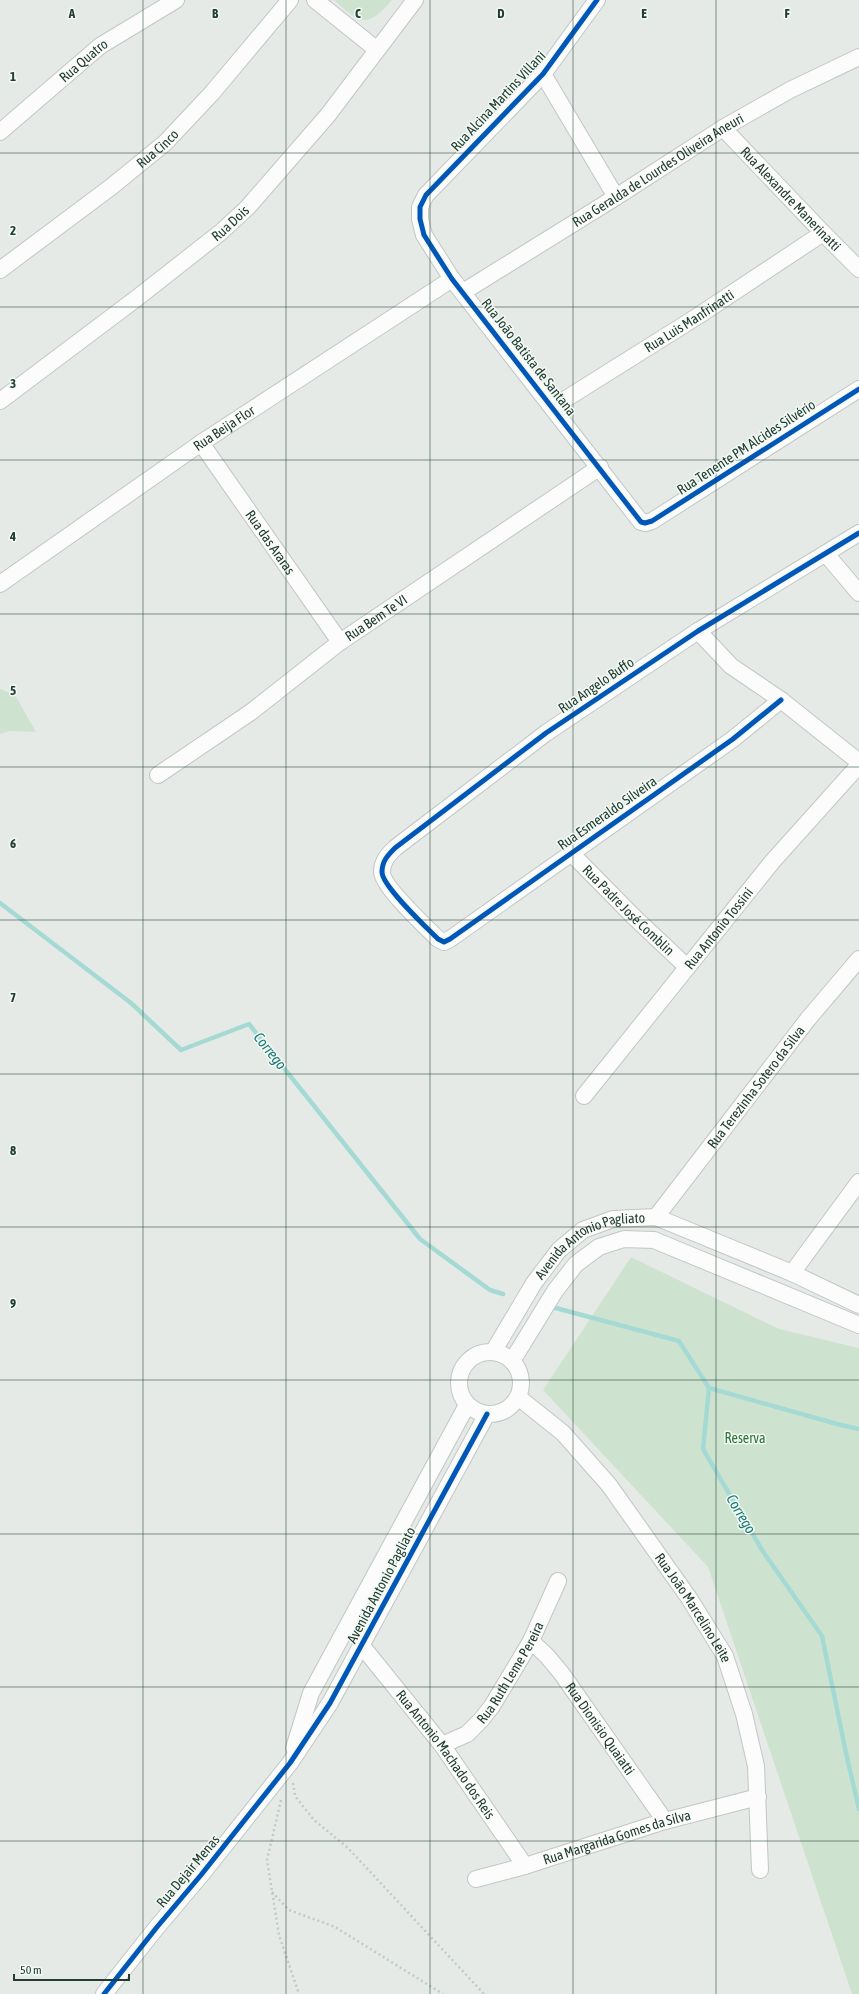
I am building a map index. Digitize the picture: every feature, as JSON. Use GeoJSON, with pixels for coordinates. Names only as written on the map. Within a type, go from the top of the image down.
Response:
{"type":"FeatureCollection","features":[{"type":"Feature","properties":{"kind":"street","name":"Rua Quatro"},"geometry":{"type":"LineString","coordinates":[[0,132],[100,46],[176,0]]}},
{"type":"Feature","properties":{"kind":"street","name":"Rua Cinco"},"geometry":{"type":"LineString","coordinates":[[0,270],[105,191],[165,143],[212,93],[290,0]]}},
{"type":"Feature","properties":{"kind":"street"},"geometry":{"type":"LineString","coordinates":[[315,0],[376,49]]}},
{"type":"Feature","properties":{"kind":"street","name":"Rua Dois"},"geometry":{"type":"LineString","coordinates":[[0,401],[143,294],[221,232],[248,207],[328,116],[376,49],[415,0]]}},
{"type":"Feature","properties":{"kind":"street","name":"Rua Alcina Martins Villani"},"geometry":{"type":"LineString","coordinates":[[426,195],[543,74],[597,0]]}},
{"type":"Feature","properties":{"kind":"street","name":"Rua Geralda de Lourdes Oliveira Aneuri"},"geometry":{"type":"LineString","coordinates":[[463,292],[616,197],[723,128],[790,90],[859,57]]}},
{"type":"Feature","properties":{"kind":"street"},"geometry":{"type":"LineString","coordinates":[[543,74],[616,197]]}},
{"type":"Feature","properties":{"kind":"street","name":"Rua Alexandre Manerinatti"},"geometry":{"type":"LineString","coordinates":[[723,128],[823,234],[859,269]]}},
{"type":"Feature","properties":{"kind":"street","name":"Rua João Batista de Santana"},"geometry":{"type":"LineString","coordinates":[[426,195],[420,207],[420,219],[424,235],[452,279],[600,467],[641,522],[645,523]]}},
{"type":"Feature","properties":{"kind":"street","name":"Rua Luis Manfrinatti"},"geometry":{"type":"LineString","coordinates":[[553,407],[698,316],[823,234]]}},
{"type":"Feature","properties":{"kind":"street","name":"Rua Beija Flor"},"geometry":{"type":"LineString","coordinates":[[0,584],[201,443],[452,279]]}},
{"type":"Feature","properties":{"kind":"street","name":"Rua Tenente PM Alcides Silvério"},"geometry":{"type":"LineString","coordinates":[[645,523],[652,521],[859,389]]}},
{"type":"Feature","properties":{"kind":"street","name":"Rua das Araras"},"geometry":{"type":"LineString","coordinates":[[201,443],[340,642]]}},
{"type":"Feature","properties":{"kind":"street","name":"Rua Bem Te VI"},"geometry":{"type":"LineString","coordinates":[[158,775],[251,712],[340,642],[600,467]]}},
{"type":"Feature","properties":{"kind":"street","name":"Rua Angelo Buffo"},"geometry":{"type":"LineString","coordinates":[[444,942],[438,939],[388,887],[382,873],[384,860],[395,848],[546,733],[698,631],[859,533]]}},
{"type":"Feature","properties":{"kind":"street"},"geometry":{"type":"LineString","coordinates":[[826,554],[859,593]]}},
{"type":"Feature","properties":{"kind":"street"},"geometry":{"type":"LineString","coordinates":[[698,631],[731,666],[781,700],[859,762]]}},
{"type":"Feature","properties":{"kind":"street","name":"Rua Esmeraldo Silveira"},"geometry":{"type":"LineString","coordinates":[[444,942],[733,739],[781,700]]}},
{"type":"Feature","properties":{"kind":"street","name":"Rua Antonio Tossini"},"geometry":{"type":"LineString","coordinates":[[584,1096],[772,862],[859,765]]}},
{"type":"Feature","properties":{"kind":"street","name":"Rua Padre José Comblin"},"geometry":{"type":"LineString","coordinates":[[571,853],[633,916],[687,967]]}},
{"type":"Feature","properties":{"kind":"street","name":"Rua Terezinha Sotero da Silva"},"geometry":{"type":"LineString","coordinates":[[656,1217],[808,1019],[859,959]]}},
{"type":"Feature","properties":{"kind":"street"},"geometry":{"type":"LineString","coordinates":[[792,1273],[859,1182]]}},
{"type":"Feature","properties":{"kind":"street","name":"Avenida Antonio Pagliato"},"geometry":{"type":"LineString","coordinates":[[493,1352],[534,1283],[559,1250],[583,1230],[612,1219],[656,1217],[792,1273],[859,1305]]}},
{"type":"Feature","properties":{"kind":"street","name":"Avenida Antonio Pagliato"},"geometry":{"type":"LineString","coordinates":[[512,1361],[555,1291],[576,1264],[599,1247],[624,1239],[654,1240],[859,1325]]}},
{"type":"Feature","properties":{"kind":"street"},"geometry":{"type":"LineString","coordinates":[[493,1352],[503,1355],[512,1361],[518,1369],[521,1378],[521,1388],[518,1397],[512,1405],[505,1411],[487,1414],[476,1411],[467,1405],[461,1396],[459,1385],[460,1375],[464,1365],[472,1358],[482,1353],[493,1352]]}},
{"type":"Feature","properties":{"kind":"street","name":"Rua João Marcelino Leite"},"geometry":{"type":"LineString","coordinates":[[518,1397],[563,1433],[609,1485],[689,1598],[725,1656],[744,1714],[756,1766],[760,1870]]}},
{"type":"Feature","properties":{"kind":"street","name":"Avenida Antonio Pagliato"},"geometry":{"type":"LineString","coordinates":[[290,1763],[311,1693],[467,1405]]}},
{"type":"Feature","properties":{"kind":"street","name":"Avenida Antonio Pagliato"},"geometry":{"type":"LineString","coordinates":[[290,1763],[330,1703],[487,1414]]}},
{"type":"Feature","properties":{"kind":"street","name":"Rua Ruth Leme Pereira"},"geometry":{"type":"LineString","coordinates":[[442,1745],[467,1734],[482,1720],[492,1706],[531,1641],[558,1581]]}},
{"type":"Feature","properties":{"kind":"street","name":"Rua Dionisio Quaiatti"},"geometry":{"type":"LineString","coordinates":[[531,1641],[547,1656],[562,1674],[665,1821]]}},
{"type":"Feature","properties":{"kind":"street","name":"Rua Antonio Machado dos Reis"},"geometry":{"type":"LineString","coordinates":[[362,1646],[442,1745],[525,1866]]}},
{"type":"Feature","properties":{"kind":"street","name":"Rua Dejair Menas"},"geometry":{"type":"LineString","coordinates":[[104,1994],[290,1763]]}},
{"type":"Feature","properties":{"kind":"street","name":"Rua Margarida Gomes da Silva"},"geometry":{"type":"LineString","coordinates":[[476,1879],[525,1866],[665,1821],[758,1797]]}},
{"type":"Feature","properties":{"kind":"path"},"geometry":{"type":"LineString","coordinates":[[290,1763],[295,1796],[314,1820],[348,1848],[484,1994]]}},
{"type":"Feature","properties":{"kind":"path"},"geometry":{"type":"LineString","coordinates":[[283,1793],[267,1860],[279,1935],[299,1994]]}},
{"type":"Feature","properties":{"kind":"path"},"geometry":{"type":"LineString","coordinates":[[271,1891],[289,1910],[335,1927],[443,1994]]}},
{"type":"Feature","properties":{"kind":"green space"},"geometry":{"type":"Polygon","coordinates":[[[334,0],[392,0],[376,16],[363,20],[351,14],[334,0]]]}},
{"type":"Feature","properties":{"kind":"green space"},"geometry":{"type":"Polygon","coordinates":[[[0,689],[15,695],[36,732],[10,731],[0,734],[0,689]]]}},
{"type":"Feature","properties":{"kind":"green space","name":"Reserva"},"geometry":{"type":"Polygon","coordinates":[[[631,1257],[779,1329],[859,1348],[859,1994],[852,1994],[708,1567],[543,1390],[631,1257]]]}},
{"type":"Feature","properties":{"kind":"waterway","name":"Corrego"},"geometry":{"type":"LineString","coordinates":[[0,903],[131,1003],[181,1050],[249,1024],[420,1239],[490,1290],[503,1294]]}},
{"type":"Feature","properties":{"kind":"waterway","name":"Corrego"},"geometry":{"type":"LineString","coordinates":[[552,1307],[679,1341],[709,1388],[703,1449],[762,1550],[822,1636],[859,1809]]}},
{"type":"Feature","properties":{"kind":"waterway"},"geometry":{"type":"LineString","coordinates":[[709,1388],[859,1429]]}},
{"type":"Feature","properties":{"kind":"cycle path"},"geometry":{"type":"LineString","coordinates":[[597,0],[543,74],[426,195],[420,207],[420,219],[424,235],[452,279],[641,522],[645,523],[652,521],[859,389]]}},
{"type":"Feature","properties":{"kind":"cycle path"},"geometry":{"type":"LineString","coordinates":[[781,700],[733,739],[444,942],[438,939],[406,906],[389,887],[384,878],[382,872],[384,861],[395,848],[546,733],[698,631],[859,533]]}},
{"type":"Feature","properties":{"kind":"cycle path"},"geometry":{"type":"LineString","coordinates":[[104,1994],[290,1763],[330,1703],[487,1414]]}}]}
